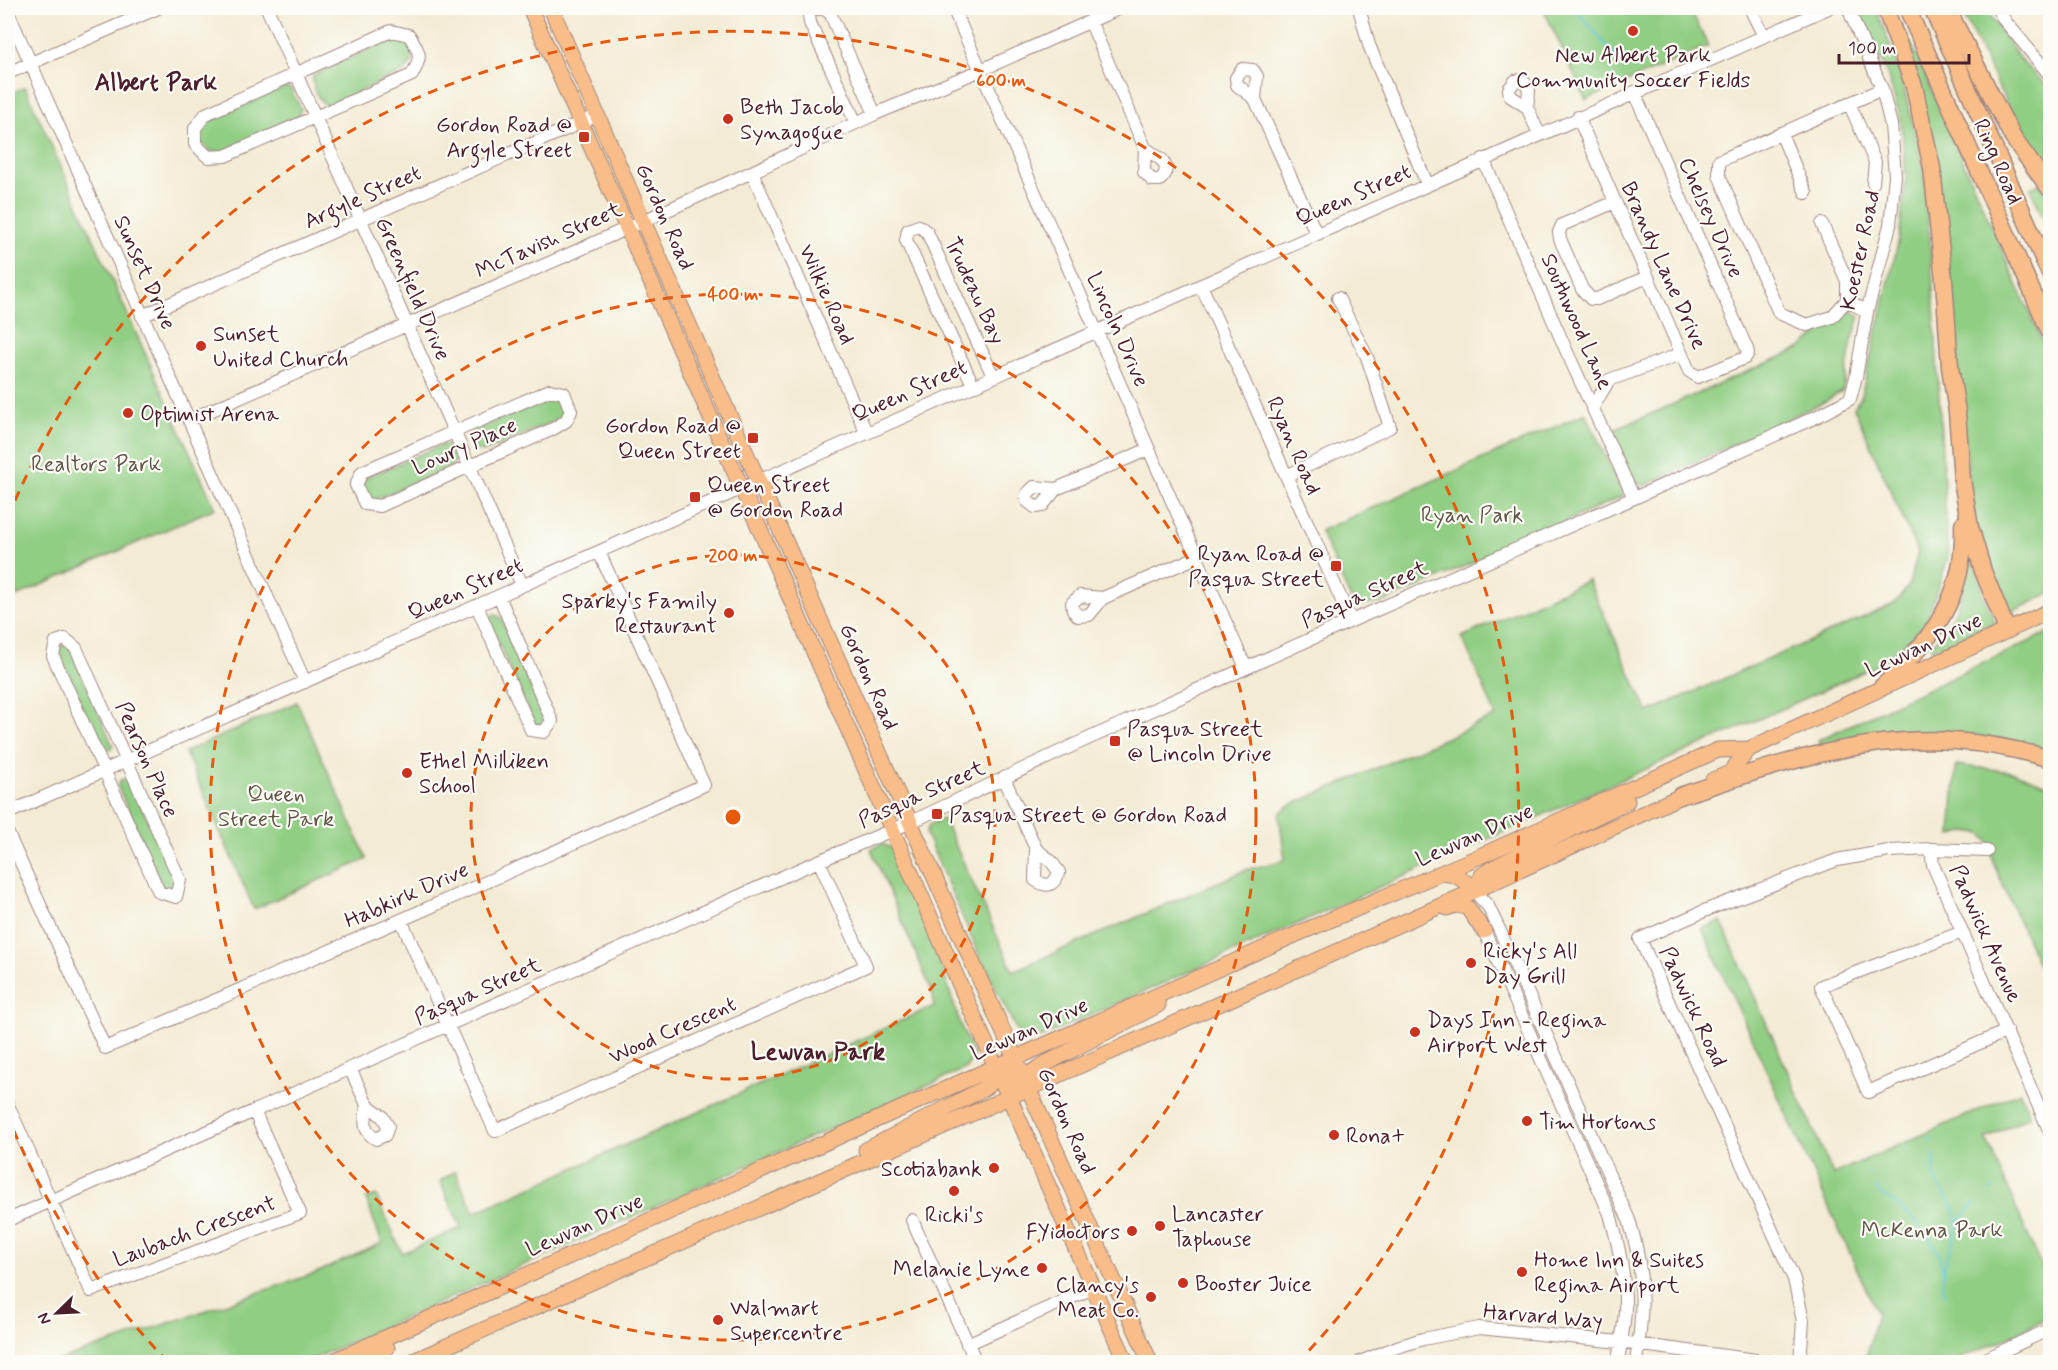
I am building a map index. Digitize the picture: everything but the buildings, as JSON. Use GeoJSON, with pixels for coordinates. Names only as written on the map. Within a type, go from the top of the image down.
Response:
{"type":"FeatureCollection","features":[{"type":"Feature","properties":{"kind":"highway"},"geometry":{"type":"LineString","coordinates":[[1885,8],[1914,86],[1932,168],[1944,280],[1950,367],[1957,412],[1962,480],[1970,526],[1983,571],[2007,630]]}},
{"type":"Feature","properties":{"kind":"highway","name":"Ring Road"},"geometry":{"type":"LineString","coordinates":[[1907,8],[2050,332]]}},
{"type":"Feature","properties":{"kind":"highway","name":"Ring Road"},"geometry":{"type":"LineString","coordinates":[[1932,8],[2050,274]]}},
{"type":"Feature","properties":{"kind":"highway"},"geometry":{"type":"LineString","coordinates":[[1947,8],[2013,138],[2050,189]]}},
{"type":"Feature","properties":{"kind":"highway"},"geometry":{"type":"LineString","coordinates":[[2014,192],[2050,267]]}},
{"type":"Feature","properties":{"kind":"highway"},"geometry":{"type":"LineString","coordinates":[[1881,688],[1926,640],[1946,612],[1955,593],[1960,573],[1963,530],[1957,412]]}},
{"type":"Feature","properties":{"kind":"highway"},"geometry":{"type":"LineString","coordinates":[[1680,796],[1816,753],[1888,741],[1959,741],[2025,751],[2050,759]]}},
{"type":"Feature","properties":{"kind":"main road","name":"Gordon Road"},"geometry":{"type":"LineString","coordinates":[[530,8],[937,930],[1006,1066],[1023,1082],[1150,1362]]}},
{"type":"Feature","properties":{"kind":"main road","name":"Gordon Road"},"geometry":{"type":"LineString","coordinates":[[551,8],[910,822],[1006,1066],[1009,1098],[1126,1362]]}},
{"type":"Feature","properties":{"kind":"main road","name":"Lewvan Drive"},"geometry":{"type":"LineString","coordinates":[[331,1362],[1718,750],[1749,749],[2050,611]]}},
{"type":"Feature","properties":{"kind":"main road","name":"Lewvan Drive"},"geometry":{"type":"LineString","coordinates":[[1023,1082],[1474,891],[1730,772],[1749,749]]}},
{"type":"Feature","properties":{"kind":"main road"},"geometry":{"type":"LineString","coordinates":[[1441,873],[1453,873],[1467,882],[1474,891],[1482,875],[1491,868],[1653,788],[1718,750]]}},
{"type":"Feature","properties":{"kind":"main road"},"geometry":{"type":"LineString","coordinates":[[1379,933],[1456,905],[1467,907],[1484,931]]}},
{"type":"Feature","properties":{"kind":"main road"},"geometry":{"type":"LineString","coordinates":[[411,1362],[1009,1098],[1008,1089],[1297,934]]}},
{"type":"Feature","properties":{"kind":"main road"},"geometry":{"type":"LineString","coordinates":[[741,1216],[982,1089],[1006,1066]]}},
{"type":"Feature","properties":{"kind":"main road"},"geometry":{"type":"LineString","coordinates":[[360,1362],[492,1290]]}},
{"type":"Feature","properties":{"kind":"street"},"geometry":{"type":"LineString","coordinates":[[8,74],[133,13],[158,8]]}},
{"type":"Feature","properties":{"kind":"street","name":"Greenfield Drive"},"geometry":{"type":"LineString","coordinates":[[267,8],[522,585]]}},
{"type":"Feature","properties":{"kind":"street"},"geometry":{"type":"LineString","coordinates":[[856,123],[810,24],[809,14],[814,9],[823,8],[830,14],[875,114]]}},
{"type":"Feature","properties":{"kind":"street","name":"Lincoln Drive"},"geometry":{"type":"LineString","coordinates":[[953,8],[1246,668]]}},
{"type":"Feature","properties":{"kind":"street","name":"McTavish Street"},"geometry":{"type":"LineString","coordinates":[[189,420],[626,229],[875,114],[1120,8]]}},
{"type":"Feature","properties":{"kind":"street"},"geometry":{"type":"LineString","coordinates":[[1359,8],[1369,45],[1427,184]]}},
{"type":"Feature","properties":{"kind":"street"},"geometry":{"type":"LineString","coordinates":[[1751,8],[1764,36]]}},
{"type":"Feature","properties":{"kind":"street","name":"Queen Street"},"geometry":{"type":"LineString","coordinates":[[8,813],[1828,8]]}},
{"type":"Feature","properties":{"kind":"street","name":"Koester Road"},"geometry":{"type":"LineString","coordinates":[[1848,8],[1882,89],[1891,125],[1894,176],[1890,225],[1867,312],[1850,399]]}},
{"type":"Feature","properties":{"kind":"street"},"geometry":{"type":"LineString","coordinates":[[1997,8],[2050,75]]}},
{"type":"Feature","properties":{"kind":"street","name":"Sunset Drive"},"geometry":{"type":"LineString","coordinates":[[8,12],[305,682]]}},
{"type":"Feature","properties":{"kind":"street"},"geometry":{"type":"LineString","coordinates":[[1090,21],[1145,148]]}},
{"type":"Feature","properties":{"kind":"street"},"geometry":{"type":"LineString","coordinates":[[391,31],[409,35],[417,46],[420,60],[412,75],[225,156],[208,157],[195,144],[195,128],[206,114],[296,73],[391,31]]}},
{"type":"Feature","properties":{"kind":"street"},"geometry":{"type":"LineString","coordinates":[[1822,224],[1847,281],[1846,300],[1832,317],[1807,325],[1779,313],[1719,175],[1719,161],[1882,89]]}},
{"type":"Feature","properties":{"kind":"street","name":"Chelsey Drive"},"geometry":{"type":"LineString","coordinates":[[1634,92],[1747,349],[1746,358]]}},
{"type":"Feature","properties":{"kind":"street"},"geometry":{"type":"LineString","coordinates":[[1255,99],[1316,233]]}},
{"type":"Feature","properties":{"kind":"street"},"geometry":{"type":"LineString","coordinates":[[1849,104],[1875,162],[1873,183]]}},
{"type":"Feature","properties":{"kind":"street"},"geometry":{"type":"LineString","coordinates":[[1527,107],[1539,134]]}},
{"type":"Feature","properties":{"kind":"street","name":"Argyle Street"},"geometry":{"type":"LineString","coordinates":[[142,316],[598,114]]}},
{"type":"Feature","properties":{"kind":"street","name":"Brandy Lane Drive"},"geometry":{"type":"LineString","coordinates":[[1578,117],[1689,371],[1698,377],[1746,358]]}},
{"type":"Feature","properties":{"kind":"street"},"geometry":{"type":"LineString","coordinates":[[1781,133],[1806,193]]}},
{"type":"Feature","properties":{"kind":"street","name":"Southwood Lane"},"geometry":{"type":"LineString","coordinates":[[1483,159],[1566,350],[1634,498]]}},
{"type":"Feature","properties":{"kind":"street","name":"Wilkie Road"},"geometry":{"type":"LineString","coordinates":[[752,172],[866,432]]}},
{"type":"Feature","properties":{"kind":"street"},"geometry":{"type":"LineString","coordinates":[[1615,202],[1562,225],[1559,232],[1560,239],[1582,289],[1591,299],[1597,299],[1647,277]]}},
{"type":"Feature","properties":{"kind":"street","name":"Trudeau Bay"},"geometry":{"type":"LineString","coordinates":[[973,385],[906,240],[908,230],[919,226],[927,232],[993,376]]}},
{"type":"Feature","properties":{"kind":"street","name":"Ryan Road"},"geometry":{"type":"LineString","coordinates":[[1201,285],[1351,621]]}},
{"type":"Feature","properties":{"kind":"street"},"geometry":{"type":"LineString","coordinates":[[1286,476],[1390,427],[1367,357],[1338,298]]}},
{"type":"Feature","properties":{"kind":"street"},"geometry":{"type":"LineString","coordinates":[[1846,300],[1867,312]]}},
{"type":"Feature","properties":{"kind":"street"},"geometry":{"type":"LineString","coordinates":[[1593,407],[1609,380],[1681,354]]}},
{"type":"Feature","properties":{"kind":"street","name":"Lowry Place"},"geometry":{"type":"LineString","coordinates":[[550,390],[564,393],[571,411],[566,421],[553,429],[469,465],[380,506],[365,504],[356,485],[362,472],[454,430],[550,390]]}},
{"type":"Feature","properties":{"kind":"street","name":"Pasqua Street"},"geometry":{"type":"LineString","coordinates":[[8,1220],[910,822],[1246,668],[1816,417],[1850,399]]}},
{"type":"Feature","properties":{"kind":"street"},"geometry":{"type":"LineString","coordinates":[[1056,489],[1149,449]]}},
{"type":"Feature","properties":{"kind":"street","name":"Habkirk Drive"},"geometry":{"type":"LineString","coordinates":[[8,834],[105,1048],[704,785],[599,552]]}},
{"type":"Feature","properties":{"kind":"street"},"geometry":{"type":"LineString","coordinates":[[1103,598],[1197,557]]}},
{"type":"Feature","properties":{"kind":"street"},"geometry":{"type":"LineString","coordinates":[[477,606],[531,730],[544,732],[552,721],[499,596]]}},
{"type":"Feature","properties":{"kind":"street","name":"Pearson Place"},"geometry":{"type":"LineString","coordinates":[[65,639],[76,648],[126,760],[180,880],[176,897],[159,892],[106,769],[53,656],[56,642],[65,639]]}},
{"type":"Feature","properties":{"kind":"street"},"geometry":{"type":"LineString","coordinates":[[1005,778],[1036,849]]}},
{"type":"Feature","properties":{"kind":"street","name":"Padwick Road"},"geometry":{"type":"LineString","coordinates":[[1800,1362],[1803,1321],[1794,1279],[1640,939],[1837,860],[1889,851],[1931,849],[1987,851]]}},
{"type":"Feature","properties":{"kind":"street","name":"Padwick Avenue"},"geometry":{"type":"LineString","coordinates":[[1931,849],[1933,865],[2050,1131]]}},
{"type":"Feature","properties":{"kind":"street","name":"Wood Crescent"},"geometry":{"type":"LineString","coordinates":[[448,1026],[495,1131],[866,966],[819,861]]}},
{"type":"Feature","properties":{"kind":"street"},"geometry":{"type":"LineString","coordinates":[[1474,891],[1475,912],[1610,1214],[1623,1271],[1625,1313],[1618,1362]]}},
{"type":"Feature","properties":{"kind":"street"},"geometry":{"type":"LineString","coordinates":[[1474,891],[1488,906],[1500,931],[1629,1220],[1642,1276],[1643,1303],[1636,1362]]}},
{"type":"Feature","properties":{"kind":"street"},"geometry":{"type":"LineString","coordinates":[[401,920],[448,1026]]}},
{"type":"Feature","properties":{"kind":"street"},"geometry":{"type":"LineString","coordinates":[[1962,932],[1821,986],[1868,1092],[2007,1031]]}},
{"type":"Feature","properties":{"kind":"street"},"geometry":{"type":"LineString","coordinates":[[350,1068],[367,1105]]}},
{"type":"Feature","properties":{"kind":"street"},"geometry":{"type":"LineString","coordinates":[[8,1105],[51,1200]]}},
{"type":"Feature","properties":{"kind":"street","name":"Laubach Crescent"},"geometry":{"type":"LineString","coordinates":[[51,1200],[91,1291],[300,1213],[254,1111]]}},
{"type":"Feature","properties":{"kind":"street"},"geometry":{"type":"LineString","coordinates":[[912,1220],[976,1362]]}},
{"type":"Feature","properties":{"kind":"street"},"geometry":{"type":"LineString","coordinates":[[967,1344],[1093,1288]]}},
{"type":"Feature","properties":{"kind":"street","name":"Harvard Way"},"geometry":{"type":"LineString","coordinates":[[1360,1362],[1423,1339],[1479,1328],[1620,1342],[1771,1362]]}},
{"type":"Feature","properties":{"kind":"street"},"geometry":{"type":"LineString","coordinates":[[1979,1362],[2050,1329]]}},
{"type":"Feature","properties":{"kind":"green space"},"geometry":{"type":"Polygon","coordinates":[[[1543,8],[1690,8],[1708,46],[1586,100],[1543,8]]]}},
{"type":"Feature","properties":{"kind":"green space"},"geometry":{"type":"Polygon","coordinates":[[[1858,8],[1876,8],[1900,72],[1924,169],[1931,253],[1948,558],[1926,623],[1884,662],[1795,703],[1035,1040],[1019,1035],[979,955],[926,834],[929,825],[943,818],[1013,971],[1246,870],[1285,860],[1279,814],[1287,807],[1496,716],[1462,637],[1588,580],[1648,712],[1894,604],[1908,587],[1918,553],[1854,408],[1861,397],[1899,239],[1906,177],[1901,120],[1887,74],[1858,8]]]}},
{"type":"Feature","properties":{"kind":"green space"},"geometry":{"type":"Polygon","coordinates":[[[1960,8],[1985,8],[2022,62],[2050,88],[2050,176],[2019,129],[1960,8]]]}},
{"type":"Feature","properties":{"kind":"green space"},"geometry":{"type":"Polygon","coordinates":[[[1906,32],[2050,359],[2050,594],[2009,613],[2003,605],[1986,560],[1969,480],[1948,261],[1901,34],[1906,32]]]}},
{"type":"Feature","properties":{"kind":"green space"},"geometry":{"type":"Polygon","coordinates":[[[392,39],[402,40],[412,48],[412,62],[405,71],[328,106],[318,97],[314,89],[313,75],[392,39]]]}},
{"type":"Feature","properties":{"kind":"green space","name":"Realtors Park"},"geometry":{"type":"Polygon","coordinates":[[[25,87],[215,508],[8,600],[8,95],[25,87]]]}},
{"type":"Feature","properties":{"kind":"green space"},"geometry":{"type":"Polygon","coordinates":[[[285,87],[291,89],[301,109],[297,118],[223,152],[210,151],[201,143],[201,128],[207,122],[285,87]]]}},
{"type":"Feature","properties":{"kind":"green space"},"geometry":{"type":"Polygon","coordinates":[[[2040,184],[2050,199],[2050,232],[2030,188],[2040,184]]]}},
{"type":"Feature","properties":{"kind":"green space"},"geometry":{"type":"Polygon","coordinates":[[[1850,310],[1860,316],[1852,341],[1843,390],[1826,401],[1644,486],[1634,481],[1612,431],[1799,349],[1850,310]]]}},
{"type":"Feature","properties":{"kind":"green space"},"geometry":{"type":"Polygon","coordinates":[[[550,397],[559,398],[565,412],[560,419],[483,452],[476,450],[471,437],[474,431],[550,397]]]}},
{"type":"Feature","properties":{"kind":"green space","name":"Ryan Park"},"geometry":{"type":"Polygon","coordinates":[[[1586,413],[1623,496],[1382,603],[1354,606],[1320,531],[1586,413]]]}},
{"type":"Feature","properties":{"kind":"green space"},"geometry":{"type":"Polygon","coordinates":[[[441,445],[449,446],[456,460],[451,467],[374,500],[367,498],[361,485],[365,478],[441,445]]]}},
{"type":"Feature","properties":{"kind":"green space"},"geometry":{"type":"Polygon","coordinates":[[[1965,530],[1985,599],[1995,622],[1932,650],[1930,646],[1949,622],[1962,593],[1966,567],[1965,530]]]}},
{"type":"Feature","properties":{"kind":"green space"},"geometry":{"type":"Polygon","coordinates":[[[494,614],[501,618],[545,719],[542,726],[535,726],[488,619],[494,614]]]}},
{"type":"Feature","properties":{"kind":"green space"},"geometry":{"type":"Polygon","coordinates":[[[2050,632],[2050,751],[2026,743],[1965,734],[1900,732],[1821,748],[1818,740],[2050,632]]]}},
{"type":"Feature","properties":{"kind":"green space"},"geometry":{"type":"Polygon","coordinates":[[[61,645],[69,645],[113,746],[107,751],[100,747],[58,651],[61,645]]]}},
{"type":"Feature","properties":{"kind":"green space","name":"Queen Street Park"},"geometry":{"type":"Polygon","coordinates":[[[297,702],[367,859],[254,909],[185,752],[297,702]]]}},
{"type":"Feature","properties":{"kind":"green space"},"geometry":{"type":"Polygon","coordinates":[[[1956,765],[2013,772],[2050,786],[2050,992],[1993,862],[1992,852],[1986,838],[1976,832],[1951,836],[1956,765]]]}},
{"type":"Feature","properties":{"kind":"green space"},"geometry":{"type":"Polygon","coordinates":[[[120,780],[130,781],[176,882],[175,888],[170,891],[163,888],[118,787],[120,780]]]}},
{"type":"Feature","properties":{"kind":"green space"},"geometry":{"type":"Polygon","coordinates":[[[881,844],[894,848],[930,933],[962,1029],[974,1056],[965,1069],[306,1362],[54,1362],[316,1273],[382,1243],[366,1199],[376,1195],[402,1253],[461,1228],[440,1181],[455,1171],[474,1213],[934,1006],[933,994],[871,849],[881,844]]]}},
{"type":"Feature","properties":{"kind":"green space","name":"McKenna Park"},"geometry":{"type":"Polygon","coordinates":[[[1721,921],[1833,1174],[2020,1092],[2030,1116],[1986,1138],[2050,1286],[2050,1316],[1952,1362],[1865,1362],[1877,1313],[1702,929],[1721,921]]]}},
{"type":"Feature","properties":{"kind":"waterway"},"geometry":{"type":"LineString","coordinates":[[1574,8],[1619,60]]}},
{"type":"Feature","properties":{"kind":"waterway"},"geometry":{"type":"LineString","coordinates":[[1934,1155],[1936,1179],[1953,1206],[1957,1218],[1944,1269],[1943,1286],[1946,1294]]}},
{"type":"Feature","properties":{"kind":"waterway"},"geometry":{"type":"LineString","coordinates":[[1876,1188],[1912,1218],[1927,1235],[1938,1252],[1943,1270]]}},
{"type":"Feature","properties":{"kind":"waterway"},"geometry":{"type":"LineString","coordinates":[[1990,1191],[1993,1188]]}},
{"type":"Feature","properties":{"kind":"waterway"},"geometry":{"type":"LineString","coordinates":[[1959,1221],[1975,1204]]}},
{"type":"Feature","properties":{"kind":"place","name":"New Albert Park Community Soccer Fields"},"geometry":{"type":"Point","coordinates":[1633,31]}},
{"type":"Feature","properties":{"kind":"place","name":"Beth Jacob Synagogue"},"geometry":{"type":"Point","coordinates":[728,119]}},
{"type":"Feature","properties":{"kind":"place","name":"Gordon Road @ Argyle Street"},"geometry":{"type":"Point","coordinates":[584,137]}},
{"type":"Feature","properties":{"kind":"place","name":"Sunset United Church"},"geometry":{"type":"Point","coordinates":[201,346]}},
{"type":"Feature","properties":{"kind":"place","name":"Optimist Arena"},"geometry":{"type":"Point","coordinates":[128,413]}},
{"type":"Feature","properties":{"kind":"place","name":"Gordon Road @ Queen Street"},"geometry":{"type":"Point","coordinates":[753,438]}},
{"type":"Feature","properties":{"kind":"place","name":"Queen Street @ Gordon Road"},"geometry":{"type":"Point","coordinates":[695,497]}},
{"type":"Feature","properties":{"kind":"place","name":"Ryan Road @ Pasqua Street"},"geometry":{"type":"Point","coordinates":[1336,566]}},
{"type":"Feature","properties":{"kind":"place","name":"Sparky's Family Restaurant"},"geometry":{"type":"Point","coordinates":[729,613]}},
{"type":"Feature","properties":{"kind":"place","name":"Pasqua Street @ Lincoln Drive"},"geometry":{"type":"Point","coordinates":[1115,741]}},
{"type":"Feature","properties":{"kind":"place","name":"Ethel Milliken School"},"geometry":{"type":"Point","coordinates":[407,773]}},
{"type":"Feature","properties":{"kind":"place","name":"Pasqua Street @ Gordon Road"},"geometry":{"type":"Point","coordinates":[937,814]}},
{"type":"Feature","properties":{"kind":"place","name":"Ricky's All Day Grill"},"geometry":{"type":"Point","coordinates":[1471,963]}},
{"type":"Feature","properties":{"kind":"place","name":"Days Inn - Regina Airport West"},"geometry":{"type":"Point","coordinates":[1415,1032]}},
{"type":"Feature","properties":{"kind":"place","name":"Tim Hortons"},"geometry":{"type":"Point","coordinates":[1527,1121]}},
{"type":"Feature","properties":{"kind":"place","name":"Rona+"},"geometry":{"type":"Point","coordinates":[1334,1135]}},
{"type":"Feature","properties":{"kind":"place","name":"Scotiabank"},"geometry":{"type":"Point","coordinates":[994,1168]}},
{"type":"Feature","properties":{"kind":"place","name":"Ricki's"},"geometry":{"type":"Point","coordinates":[954,1191]}},
{"type":"Feature","properties":{"kind":"place","name":"Lancaster Taphouse"},"geometry":{"type":"Point","coordinates":[1160,1226]}},
{"type":"Feature","properties":{"kind":"place","name":"FYidoctors"},"geometry":{"type":"Point","coordinates":[1132,1231]}},
{"type":"Feature","properties":{"kind":"place","name":"Melanie Lyne"},"geometry":{"type":"Point","coordinates":[1042,1268]}},
{"type":"Feature","properties":{"kind":"place","name":"Home Inn & Suites Regina Airport"},"geometry":{"type":"Point","coordinates":[1522,1272]}},
{"type":"Feature","properties":{"kind":"place","name":"Booster Juice"},"geometry":{"type":"Point","coordinates":[1183,1283]}},
{"type":"Feature","properties":{"kind":"place","name":"Clancy's Meat Co."},"geometry":{"type":"Point","coordinates":[1151,1297]}},
{"type":"Feature","properties":{"kind":"place","name":"Walmart Supercentre"},"geometry":{"type":"Point","coordinates":[718,1320]}},
{"type":"Feature","properties":{"kind":"district","name":"Albert Park"},"geometry":{"type":"Point","coordinates":[156,82]}},
{"type":"Feature","properties":{"kind":"district","name":"Lewvan Park"},"geometry":{"type":"Point","coordinates":[818,1051]}}]}
